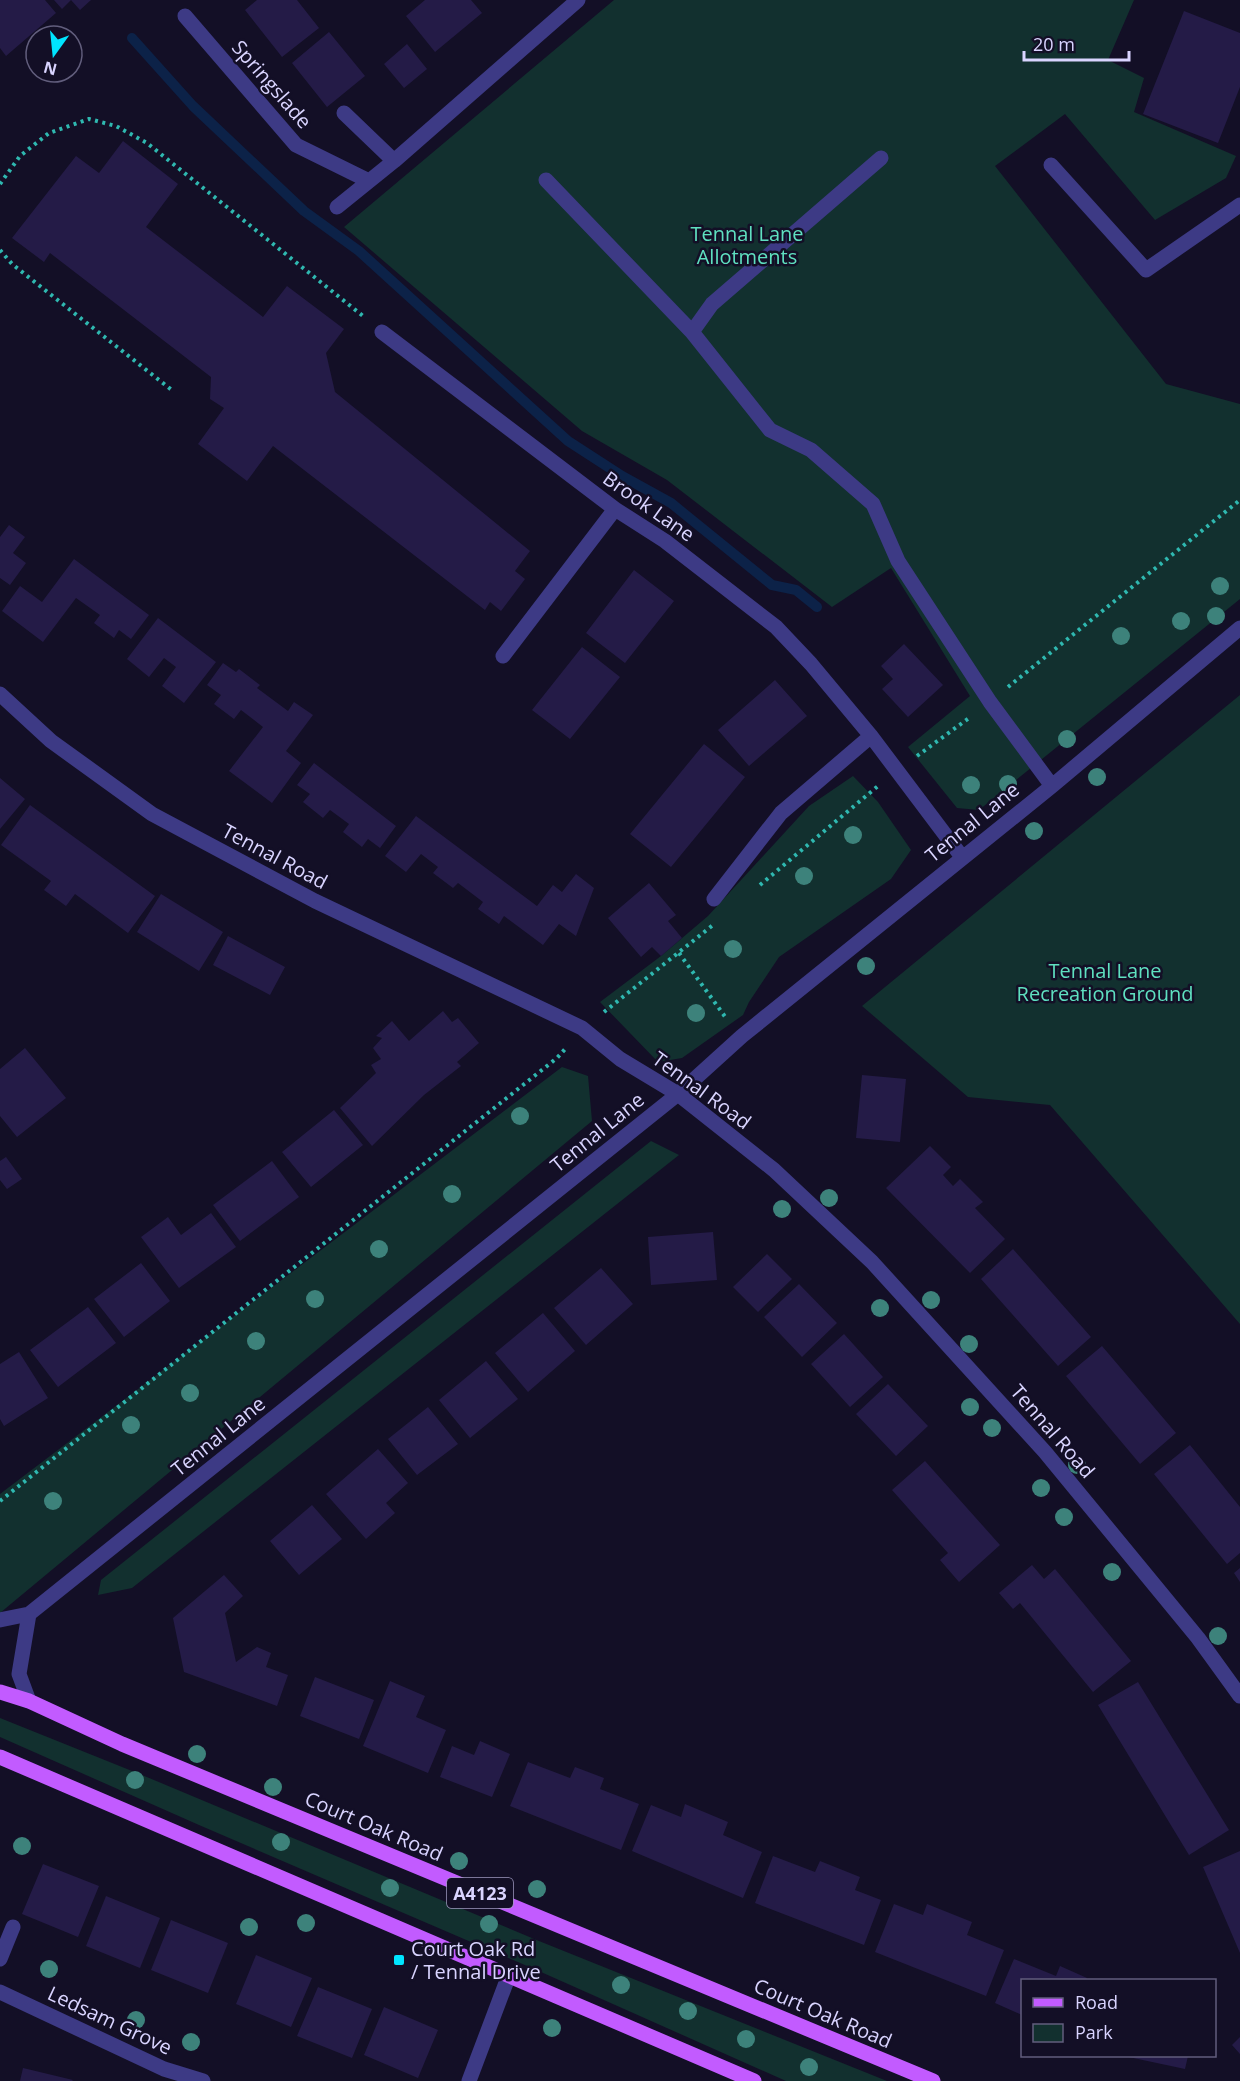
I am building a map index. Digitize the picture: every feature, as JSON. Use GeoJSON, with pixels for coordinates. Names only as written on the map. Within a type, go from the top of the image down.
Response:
{"type":"FeatureCollection","features":[{"type":"Feature","properties":{"kind":"main road","name":"Court Oak Road"},"geometry":{"type":"LineString","coordinates":[[0,1692],[29,1701],[133,1749],[933,2081]]}},
{"type":"Feature","properties":{"kind":"main road"},"geometry":{"type":"LineString","coordinates":[[0,1757],[754,2081]]}},
{"type":"Feature","properties":{"kind":"street"},"geometry":{"type":"LineString","coordinates":[[337,207],[394,161],[578,0]]}},
{"type":"Feature","properties":{"kind":"street","name":"Springslade"},"geometry":{"type":"LineString","coordinates":[[185,16],[296,145],[369,181]]}},
{"type":"Feature","properties":{"kind":"street","name":"Springslade"},"geometry":{"type":"LineString","coordinates":[[344,113],[394,161]]}},
{"type":"Feature","properties":{"kind":"street"},"geometry":{"type":"LineString","coordinates":[[692,332],[712,304],[881,158]]}},
{"type":"Feature","properties":{"kind":"street"},"geometry":{"type":"LineString","coordinates":[[1051,165],[1146,270],[1240,205]]}},
{"type":"Feature","properties":{"kind":"street"},"geometry":{"type":"LineString","coordinates":[[546,180],[692,332],[770,430],[811,450],[873,504],[898,561],[990,702],[1052,786]]}},
{"type":"Feature","properties":{"kind":"street","name":"Brook Lane"},"geometry":{"type":"LineString","coordinates":[[382,332],[615,509],[664,541],[776,627],[811,664],[871,736],[962,856]]}},
{"type":"Feature","properties":{"kind":"street"},"geometry":{"type":"LineString","coordinates":[[503,656],[615,509]]}},
{"type":"Feature","properties":{"kind":"street","name":"Tennal Lane"},"geometry":{"type":"LineString","coordinates":[[0,1620],[29,1614],[678,1094],[742,1036],[962,856],[1052,786],[1240,628]]}},
{"type":"Feature","properties":{"kind":"street","name":"Tennal Road"},"geometry":{"type":"LineString","coordinates":[[0,694],[51,741],[152,814],[315,901],[582,1028],[620,1059],[678,1094],[774,1170],[872,1262],[1045,1452],[1198,1638],[1240,1696]]}},
{"type":"Feature","properties":{"kind":"street"},"geometry":{"type":"LineString","coordinates":[[714,899],[782,813],[871,736]]}},
{"type":"Feature","properties":{"kind":"street"},"geometry":{"type":"LineString","coordinates":[[29,1614],[19,1674],[29,1701]]}},
{"type":"Feature","properties":{"kind":"street"},"geometry":{"type":"LineString","coordinates":[[0,1959],[13,1927]]}},
{"type":"Feature","properties":{"kind":"street"},"geometry":{"type":"LineString","coordinates":[[469,2081],[509,1975]]}},
{"type":"Feature","properties":{"kind":"street","name":"Ledsam Grove"},"geometry":{"type":"LineString","coordinates":[[0,1992],[164,2069],[203,2081]]}},
{"type":"Feature","properties":{"kind":"path"},"geometry":{"type":"LineString","coordinates":[[0,184],[20,156],[49,133],[89,119],[116,126],[147,143],[382,332]]}},
{"type":"Feature","properties":{"kind":"path"},"geometry":{"type":"LineString","coordinates":[[0,250],[12,264],[173,391]]}},
{"type":"Feature","properties":{"kind":"path"},"geometry":{"type":"LineString","coordinates":[[751,893],[896,771],[990,702],[1240,501]]}},
{"type":"Feature","properties":{"kind":"path"},"geometry":{"type":"LineString","coordinates":[[0,1501],[557,1058],[582,1028],[715,923]]}},
{"type":"Feature","properties":{"kind":"path"},"geometry":{"type":"LineString","coordinates":[[679,953],[742,1036]]}},
{"type":"Feature","properties":{"kind":"green space","name":"Tennal Lane Allotments"},"geometry":{"type":"Polygon","coordinates":[[[614,0],[1134,0],[1108,60],[1144,78],[1134,112],[1236,156],[1226,178],[1155,220],[1065,114],[995,166],[1166,384],[1240,404],[1240,599],[979,810],[957,808],[908,747],[970,696],[891,568],[832,607],[667,480],[582,431],[344,227],[614,0]]]}},
{"type":"Feature","properties":{"kind":"green space","name":"Tennal Lane Recreation Ground"},"geometry":{"type":"Polygon","coordinates":[[[1240,695],[1240,1324],[1050,1105],[968,1097],[862,1006],[1240,695]]]}},
{"type":"Feature","properties":{"kind":"green space"},"geometry":{"type":"Polygon","coordinates":[[[853,776],[878,802],[911,850],[891,879],[779,957],[743,1015],[682,1058],[658,1062],[600,1002],[661,956],[708,916],[809,806],[853,776]]]}},
{"type":"Feature","properties":{"kind":"green space"},"geometry":{"type":"Polygon","coordinates":[[[562,1067],[588,1076],[592,1121],[0,1613],[0,1494],[562,1067]]]}},
{"type":"Feature","properties":{"kind":"green space"},"geometry":{"type":"Polygon","coordinates":[[[651,1141],[679,1155],[132,1588],[98,1595],[101,1580],[651,1141]]]}},
{"type":"Feature","properties":{"kind":"green space"},"geometry":{"type":"Polygon","coordinates":[[[0,1718],[539,1941],[887,2081],[786,2081],[0,1737],[0,1718]]]}},
{"type":"Feature","properties":{"kind":"building"},"geometry":{"type":"Polygon","coordinates":[[[0,0],[45,0],[56,13],[43,24],[24,24],[24,41],[6,56],[0,48],[0,0]]]}},
{"type":"Feature","properties":{"kind":"building"},"geometry":{"type":"Polygon","coordinates":[[[54,0],[71,0],[62,9],[54,0]]]}},
{"type":"Feature","properties":{"kind":"building"},"geometry":{"type":"Polygon","coordinates":[[[71,0],[91,0],[80,10],[71,0]]]}},
{"type":"Feature","properties":{"kind":"building"},"geometry":{"type":"Polygon","coordinates":[[[257,0],[297,0],[319,28],[282,57],[245,10],[257,0]]]}},
{"type":"Feature","properties":{"kind":"building"},"geometry":{"type":"Polygon","coordinates":[[[425,0],[471,0],[482,13],[435,52],[406,16],[425,0]]]}},
{"type":"Feature","properties":{"kind":"building"},"geometry":{"type":"Polygon","coordinates":[[[1184,11],[1240,33],[1240,87],[1218,143],[1143,114],[1184,11]]]}},
{"type":"Feature","properties":{"kind":"building"},"geometry":{"type":"Polygon","coordinates":[[[329,32],[365,76],[327,107],[292,63],[329,32]]]}},
{"type":"Feature","properties":{"kind":"building"},"geometry":{"type":"Polygon","coordinates":[[[407,44],[427,69],[404,88],[384,64],[407,44]]]}},
{"type":"Feature","properties":{"kind":"building"},"geometry":{"type":"Polygon","coordinates":[[[123,141],[178,184],[146,227],[263,317],[287,286],[344,329],[326,353],[335,392],[530,551],[515,571],[525,579],[501,611],[490,602],[485,610],[273,446],[247,481],[198,444],[224,408],[210,399],[211,377],[50,253],[44,262],[12,238],[76,156],[99,173],[123,141]]]}},
{"type":"Feature","properties":{"kind":"building"},"geometry":{"type":"Polygon","coordinates":[[[9,525],[25,537],[13,553],[26,563],[10,585],[0,578],[0,537],[9,525]]]}},
{"type":"Feature","properties":{"kind":"building"},"geometry":{"type":"Polygon","coordinates":[[[74,559],[149,615],[131,639],[119,630],[114,638],[94,623],[100,615],[76,598],[43,642],[2,611],[20,586],[42,602],[74,559]]]}},
{"type":"Feature","properties":{"kind":"building"},"geometry":{"type":"Polygon","coordinates":[[[634,570],[674,601],[625,663],[586,633],[634,570]]]}},
{"type":"Feature","properties":{"kind":"building"},"geometry":{"type":"Polygon","coordinates":[[[158,618],[216,662],[184,703],[162,686],[176,667],[164,658],[149,677],[127,659],[158,618]]]}},
{"type":"Feature","properties":{"kind":"building"},"geometry":{"type":"Polygon","coordinates":[[[904,644],[943,685],[908,717],[882,689],[893,679],[881,666],[904,644]]]}},
{"type":"Feature","properties":{"kind":"building"},"geometry":{"type":"Polygon","coordinates":[[[582,647],[620,677],[570,739],[532,710],[582,647]]]}},
{"type":"Feature","properties":{"kind":"building"},"geometry":{"type":"Polygon","coordinates":[[[223,663],[236,672],[239,669],[260,685],[257,688],[288,711],[294,702],[313,715],[286,751],[301,763],[272,803],[229,771],[263,727],[241,710],[234,719],[214,704],[221,695],[207,685],[223,663]]]}},
{"type":"Feature","properties":{"kind":"building"},"geometry":{"type":"Polygon","coordinates":[[[775,680],[807,716],[749,766],[718,730],[775,680]]]}},
{"type":"Feature","properties":{"kind":"building"},"geometry":{"type":"Polygon","coordinates":[[[704,744],[745,777],[671,867],[630,834],[704,744]]]}},
{"type":"Feature","properties":{"kind":"building"},"geometry":{"type":"Polygon","coordinates":[[[314,763],[396,826],[380,848],[368,839],[362,847],[343,832],[349,824],[330,810],[323,818],[303,802],[310,794],[297,785],[314,763]]]}},
{"type":"Feature","properties":{"kind":"building"},"geometry":{"type":"Polygon","coordinates":[[[0,778],[25,799],[0,829],[0,778]]]}},
{"type":"Feature","properties":{"kind":"building"},"geometry":{"type":"Polygon","coordinates":[[[30,805],[155,896],[128,933],[75,894],[66,906],[44,890],[51,881],[1,845],[30,805]]]}},
{"type":"Feature","properties":{"kind":"building"},"geometry":{"type":"Polygon","coordinates":[[[416,816],[537,906],[553,885],[562,892],[576,874],[594,888],[576,936],[559,924],[543,945],[504,916],[499,924],[478,909],[483,902],[458,883],[453,888],[433,873],[438,867],[421,854],[406,872],[385,856],[416,816]]]}},
{"type":"Feature","properties":{"kind":"building"},"geometry":{"type":"Polygon","coordinates":[[[649,883],[676,915],[668,921],[682,938],[661,956],[652,947],[641,957],[608,918],[649,883]]]}},
{"type":"Feature","properties":{"kind":"building"},"geometry":{"type":"Polygon","coordinates":[[[161,894],[223,932],[199,971],[137,932],[161,894]]]}},
{"type":"Feature","properties":{"kind":"building"},"geometry":{"type":"Polygon","coordinates":[[[228,936],[285,967],[270,995],[213,965],[228,936]]]}},
{"type":"Feature","properties":{"kind":"building"},"geometry":{"type":"Polygon","coordinates":[[[443,1011],[452,1022],[458,1018],[479,1043],[457,1062],[461,1066],[424,1095],[372,1146],[340,1108],[376,1073],[371,1065],[381,1059],[373,1048],[382,1038],[376,1036],[392,1021],[409,1041],[443,1011]]]}},
{"type":"Feature","properties":{"kind":"building"},"geometry":{"type":"Polygon","coordinates":[[[25,1048],[66,1098],[17,1137],[0,1116],[0,1069],[25,1048]]]}},
{"type":"Feature","properties":{"kind":"building"},"geometry":{"type":"Polygon","coordinates":[[[862,1075],[906,1079],[900,1142],[856,1138],[862,1075]]]}},
{"type":"Feature","properties":{"kind":"building"},"geometry":{"type":"Polygon","coordinates":[[[334,1110],[363,1145],[311,1187],[282,1152],[334,1110]]]}},
{"type":"Feature","properties":{"kind":"building"},"geometry":{"type":"Polygon","coordinates":[[[930,1146],[951,1167],[943,1175],[953,1186],[960,1179],[983,1202],[975,1208],[1005,1239],[970,1273],[886,1188],[930,1146]]]}},
{"type":"Feature","properties":{"kind":"building"},"geometry":{"type":"Polygon","coordinates":[[[6,1157],[22,1179],[7,1189],[0,1180],[0,1161],[6,1157]]]}},
{"type":"Feature","properties":{"kind":"building"},"geometry":{"type":"Polygon","coordinates":[[[272,1161],[299,1197],[240,1241],[213,1205],[272,1161]]]}},
{"type":"Feature","properties":{"kind":"building"},"geometry":{"type":"Polygon","coordinates":[[[211,1213],[236,1247],[179,1288],[141,1237],[168,1217],[181,1235],[211,1213]]]}},
{"type":"Feature","properties":{"kind":"building"},"geometry":{"type":"Polygon","coordinates":[[[713,1232],[717,1280],[651,1285],[648,1237],[713,1232]]]}},
{"type":"Feature","properties":{"kind":"building"},"geometry":{"type":"Polygon","coordinates":[[[1013,1249],[1091,1337],[1058,1366],[981,1279],[1013,1249]]]}},
{"type":"Feature","properties":{"kind":"building"},"geometry":{"type":"Polygon","coordinates":[[[767,1254],[792,1279],[758,1312],[733,1287],[767,1254]]]}},
{"type":"Feature","properties":{"kind":"building"},"geometry":{"type":"Polygon","coordinates":[[[141,1263],[170,1301],[124,1337],[94,1299],[141,1263]]]}},
{"type":"Feature","properties":{"kind":"building"},"geometry":{"type":"Polygon","coordinates":[[[601,1268],[633,1304],[586,1345],[554,1308],[601,1268]]]}},
{"type":"Feature","properties":{"kind":"building"},"geometry":{"type":"Polygon","coordinates":[[[799,1284],[837,1323],[802,1357],[764,1317],[799,1284]]]}},
{"type":"Feature","properties":{"kind":"building"},"geometry":{"type":"Polygon","coordinates":[[[88,1307],[116,1343],[58,1387],[30,1350],[88,1307]]]}},
{"type":"Feature","properties":{"kind":"building"},"geometry":{"type":"Polygon","coordinates":[[[543,1313],[575,1351],[528,1392],[495,1353],[543,1313]]]}},
{"type":"Feature","properties":{"kind":"building"},"geometry":{"type":"Polygon","coordinates":[[[844,1334],[883,1377],[850,1407],[811,1364],[844,1334]]]}},
{"type":"Feature","properties":{"kind":"building"},"geometry":{"type":"Polygon","coordinates":[[[1102,1346],[1176,1433],[1140,1464],[1066,1376],[1102,1346]]]}},
{"type":"Feature","properties":{"kind":"building"},"geometry":{"type":"Polygon","coordinates":[[[19,1352],[48,1398],[4,1426],[0,1419],[0,1364],[19,1352]]]}},
{"type":"Feature","properties":{"kind":"building"},"geometry":{"type":"Polygon","coordinates":[[[486,1361],[518,1399],[470,1438],[439,1400],[486,1361]]]}},
{"type":"Feature","properties":{"kind":"building"},"geometry":{"type":"Polygon","coordinates":[[[888,1384],[928,1426],[896,1456],[856,1414],[888,1384]]]}},
{"type":"Feature","properties":{"kind":"building"},"geometry":{"type":"Polygon","coordinates":[[[428,1407],[458,1444],[417,1475],[388,1439],[428,1407]]]}},
{"type":"Feature","properties":{"kind":"building"},"geometry":{"type":"Polygon","coordinates":[[[1190,1445],[1240,1507],[1240,1553],[1227,1564],[1154,1474],[1190,1445]]]}},
{"type":"Feature","properties":{"kind":"building"},"geometry":{"type":"Polygon","coordinates":[[[378,1449],[408,1483],[386,1503],[395,1513],[366,1539],[326,1494],[378,1449]]]}},
{"type":"Feature","properties":{"kind":"building"},"geometry":{"type":"Polygon","coordinates":[[[925,1461],[1000,1545],[959,1582],[940,1560],[948,1553],[892,1490],[925,1461]]]}},
{"type":"Feature","properties":{"kind":"building"},"geometry":{"type":"Polygon","coordinates":[[[312,1505],[342,1539],[299,1575],[270,1541],[312,1505]]]}},
{"type":"Feature","properties":{"kind":"building"},"geometry":{"type":"Polygon","coordinates":[[[1032,1565],[1044,1579],[1055,1569],[1131,1661],[1093,1692],[1020,1603],[1013,1609],[999,1593],[1032,1565]]]}},
{"type":"Feature","properties":{"kind":"building"},"geometry":{"type":"Polygon","coordinates":[[[1240,1568],[1240,1582],[1234,1573],[1240,1568]]]}},
{"type":"Feature","properties":{"kind":"building"},"geometry":{"type":"Polygon","coordinates":[[[224,1575],[243,1596],[225,1613],[236,1662],[257,1647],[271,1653],[266,1667],[288,1675],[277,1706],[184,1672],[173,1618],[224,1575]]]}},
{"type":"Feature","properties":{"kind":"building"},"geometry":{"type":"Polygon","coordinates":[[[315,1677],[374,1700],[359,1739],[300,1716],[315,1677]]]}},
{"type":"Feature","properties":{"kind":"building"},"geometry":{"type":"Polygon","coordinates":[[[390,1681],[425,1696],[416,1717],[446,1730],[428,1773],[363,1746],[390,1681]]]}},
{"type":"Feature","properties":{"kind":"building"},"geometry":{"type":"Polygon","coordinates":[[[1138,1682],[1229,1830],[1189,1855],[1098,1705],[1138,1682]]]}},
{"type":"Feature","properties":{"kind":"building"},"geometry":{"type":"Polygon","coordinates":[[[480,1741],[510,1754],[492,1797],[440,1777],[452,1746],[474,1755],[480,1741]]]}},
{"type":"Feature","properties":{"kind":"building"},"geometry":{"type":"Polygon","coordinates":[[[528,1762],[570,1778],[575,1767],[604,1778],[600,1789],[639,1804],[621,1850],[510,1806],[528,1762]]]}},
{"type":"Feature","properties":{"kind":"building"},"geometry":{"type":"Polygon","coordinates":[[[685,1804],[728,1822],[723,1835],[762,1852],[743,1898],[632,1851],[651,1805],[681,1817],[685,1804]]]}},
{"type":"Feature","properties":{"kind":"building"},"geometry":{"type":"Polygon","coordinates":[[[1240,1851],[1240,1953],[1203,1867],[1240,1851]]]}},
{"type":"Feature","properties":{"kind":"building"},"geometry":{"type":"Polygon","coordinates":[[[773,1856],[815,1872],[820,1861],[860,1877],[855,1890],[881,1900],[864,1945],[755,1903],[773,1856]]]}},
{"type":"Feature","properties":{"kind":"building"},"geometry":{"type":"Polygon","coordinates":[[[43,1864],[99,1886],[78,1937],[22,1914],[43,1864]]]}},
{"type":"Feature","properties":{"kind":"building"},"geometry":{"type":"Polygon","coordinates":[[[106,1896],[160,1918],[140,1968],[86,1946],[106,1896]]]}},
{"type":"Feature","properties":{"kind":"building"},"geometry":{"type":"Polygon","coordinates":[[[894,1904],[923,1915],[927,1904],[972,1922],[967,1935],[1004,1950],[986,1996],[875,1952],[894,1904]]]}},
{"type":"Feature","properties":{"kind":"building"},"geometry":{"type":"Polygon","coordinates":[[[171,1920],[228,1943],[208,1993],[151,1970],[171,1920]]]}},
{"type":"Feature","properties":{"kind":"building"},"geometry":{"type":"Polygon","coordinates":[[[256,1955],[312,1978],[291,2027],[236,2004],[256,1955]]]}},
{"type":"Feature","properties":{"kind":"building"},"geometry":{"type":"Polygon","coordinates":[[[1014,1959],[1056,1976],[1060,1966],[1087,1978],[1021,1979],[1021,2015],[995,2003],[1014,1959]]]}},
{"type":"Feature","properties":{"kind":"building"},"geometry":{"type":"Polygon","coordinates":[[[318,1987],[372,2009],[352,2058],[297,2036],[318,1987]]]}},
{"type":"Feature","properties":{"kind":"building"},"geometry":{"type":"Polygon","coordinates":[[[384,2007],[438,2030],[418,2078],[364,2055],[384,2007]]]}},
{"type":"Feature","properties":{"kind":"building"},"geometry":{"type":"Polygon","coordinates":[[[1240,2037],[1240,2054],[1232,2045],[1240,2037]]]}},
{"type":"Feature","properties":{"kind":"building"},"geometry":{"type":"Polygon","coordinates":[[[1129,2057],[1188,2057],[1185,2069],[1129,2057]]]}},
{"type":"Feature","properties":{"kind":"building"},"geometry":{"type":"Polygon","coordinates":[[[23,2068],[73,2080],[20,2081],[23,2068]]]}},
{"type":"Feature","properties":{"kind":"waterway"},"geometry":{"type":"LineString","coordinates":[[132,38],[193,106],[304,211],[359,251],[568,441],[622,476],[671,503],[772,585],[796,590],[817,607]]}},
{"type":"Feature","properties":{"kind":"place","name":"Court Oak Rd / Tennal Drive"},"geometry":{"type":"Point","coordinates":[399,1960]}}]}
